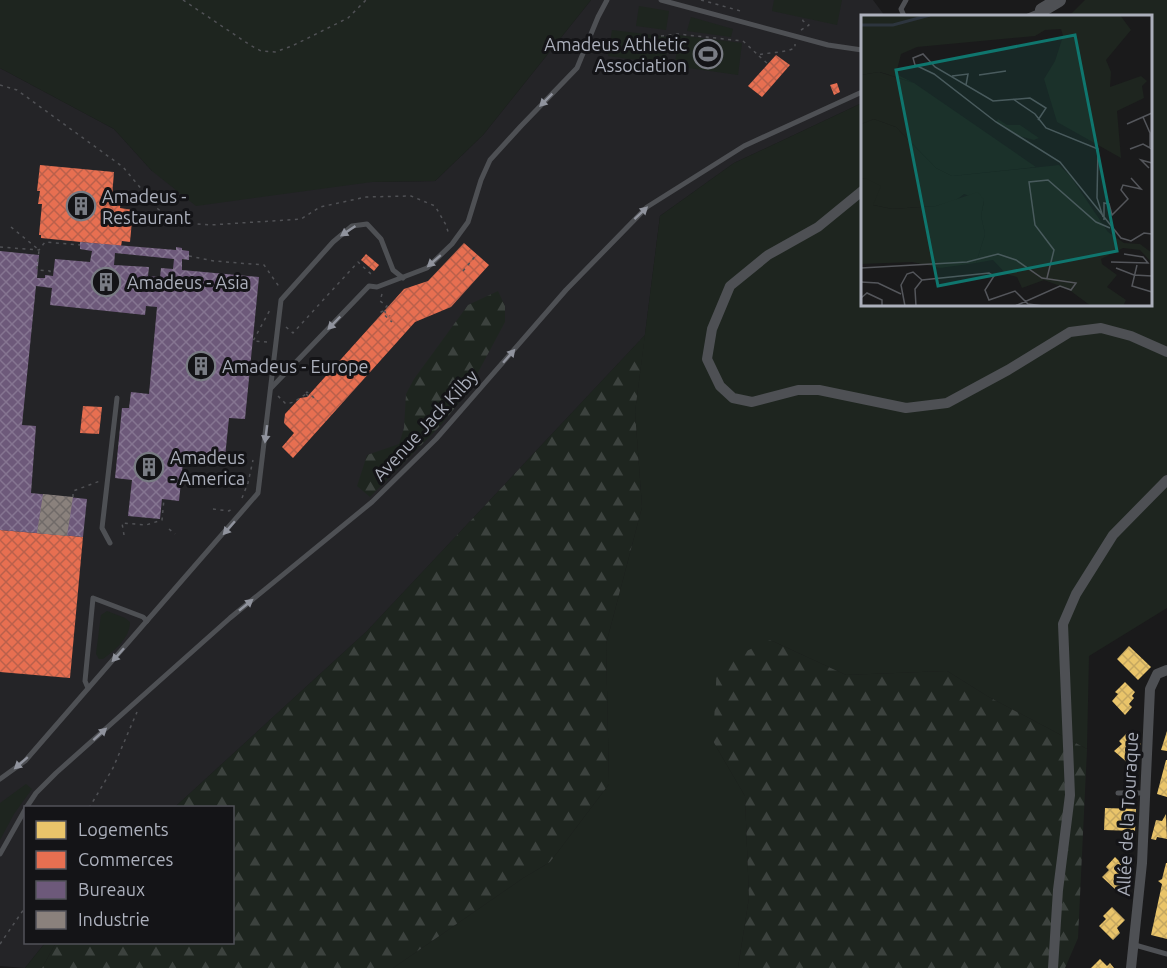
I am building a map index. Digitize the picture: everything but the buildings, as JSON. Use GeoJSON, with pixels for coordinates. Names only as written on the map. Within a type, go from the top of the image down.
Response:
{"type":"FeatureCollection","features":[{"type":"Feature","properties":{"kind":"street"},"geometry":{"type":"LineString","coordinates":[[1042,13],[1059,0]]}},
{"type":"Feature","properties":{"kind":"street"},"geometry":{"type":"LineString","coordinates":[[861,192],[818,227],[768,255],[730,286],[712,329],[707,359],[720,386],[733,398],[752,402],[798,390],[819,390],[906,408],[947,402],[1008,370],[1070,332],[1101,328],[1131,336],[1167,352]]}},
{"type":"Feature","properties":{"kind":"street"},"geometry":{"type":"LineString","coordinates":[[1053,968],[1058,890],[1070,795],[1063,624],[1076,594],[1113,535],[1167,480]]}},
{"type":"Feature","properties":{"kind":"street","name":"Allée de la Touraque"},"geometry":{"type":"LineString","coordinates":[[1131,968],[1135,945],[1146,793],[1150,689],[1157,674],[1167,670]]}},
{"type":"Feature","properties":{"kind":"lane"},"geometry":{"type":"LineString","coordinates":[[273,390],[369,286],[377,287],[427,268],[452,244],[468,222],[490,160],[578,68],[607,0]]}},
{"type":"Feature","properties":{"kind":"lane"},"geometry":{"type":"LineString","coordinates":[[661,0],[828,45],[861,50]]}},
{"type":"Feature","properties":{"kind":"lane"},"geometry":{"type":"LineString","coordinates":[[904,15],[901,9],[906,0]]}},
{"type":"Feature","properties":{"kind":"lane","name":"Avenue Jack Kilby"},"geometry":{"type":"LineString","coordinates":[[28,806],[43,786],[230,618],[372,502],[436,439],[566,290],[647,207],[744,146],[861,92]]}},
{"type":"Feature","properties":{"kind":"lane"},"geometry":{"type":"LineString","coordinates":[[0,779],[25,761],[258,493],[273,390],[274,346],[281,300],[333,242],[352,225],[367,224],[381,239],[393,270],[403,278]]}},
{"type":"Feature","properties":{"kind":"lane"},"geometry":{"type":"LineString","coordinates":[[110,543],[102,528],[117,398]]}},
{"type":"Feature","properties":{"kind":"lane"},"geometry":{"type":"LineString","coordinates":[[88,688],[86,681],[93,598],[143,617],[147,621]]}},
{"type":"Feature","properties":{"kind":"lane"},"geometry":{"type":"LineString","coordinates":[[1118,793],[1146,793]]}},
{"type":"Feature","properties":{"kind":"lane","name":"Avenue Jack Kilby"},"geometry":{"type":"LineString","coordinates":[[0,854],[24,812]]}},
{"type":"Feature","properties":{"kind":"lane"},"geometry":{"type":"LineString","coordinates":[[1135,945],[1167,954]]}},
{"type":"Feature","properties":{"kind":"path"},"geometry":{"type":"LineString","coordinates":[[183,0],[250,45],[261,51],[275,52],[348,18],[366,0]]}},
{"type":"Feature","properties":{"kind":"path"},"geometry":{"type":"LineString","coordinates":[[700,0],[744,12]]}},
{"type":"Feature","properties":{"kind":"path"},"geometry":{"type":"LineString","coordinates":[[797,31],[808,27],[802,21],[802,17]]}},
{"type":"Feature","properties":{"kind":"path"},"geometry":{"type":"LineString","coordinates":[[661,36],[678,34],[743,41],[768,64]]}},
{"type":"Feature","properties":{"kind":"path"},"geometry":{"type":"LineString","coordinates":[[758,55],[787,51],[795,48],[795,43]]}},
{"type":"Feature","properties":{"kind":"path"},"geometry":{"type":"LineString","coordinates":[[0,85],[17,90],[123,167],[158,209],[175,222],[210,225],[300,219],[320,207],[366,197],[411,196],[435,206],[446,225],[452,244]]}},
{"type":"Feature","properties":{"kind":"path"},"geometry":{"type":"LineString","coordinates":[[11,227],[39,250]]}},
{"type":"Feature","properties":{"kind":"path"},"geometry":{"type":"LineString","coordinates":[[50,276],[50,271],[38,270],[39,250],[45,242],[80,245]]}},
{"type":"Feature","properties":{"kind":"path"},"geometry":{"type":"LineString","coordinates":[[0,247],[39,250]]}},
{"type":"Feature","properties":{"kind":"path"},"geometry":{"type":"LineString","coordinates":[[463,271],[477,254]]}},
{"type":"Feature","properties":{"kind":"path"},"geometry":{"type":"LineString","coordinates":[[189,256],[214,261],[264,265],[282,291]]}},
{"type":"Feature","properties":{"kind":"path"},"geometry":{"type":"LineString","coordinates":[[280,332],[285,325],[293,333],[358,262],[372,275]]}},
{"type":"Feature","properties":{"kind":"path"},"geometry":{"type":"LineString","coordinates":[[380,301],[387,306],[381,312],[393,322]]}},
{"type":"Feature","properties":{"kind":"path"},"geometry":{"type":"LineString","coordinates":[[270,342],[253,341],[273,304]]}},
{"type":"Feature","properties":{"kind":"path"},"geometry":{"type":"LineString","coordinates":[[383,310],[390,316]]}},
{"type":"Feature","properties":{"kind":"path"},"geometry":{"type":"LineString","coordinates":[[273,390],[286,404],[294,402],[308,392],[318,401]]}},
{"type":"Feature","properties":{"kind":"path"},"geometry":{"type":"LineString","coordinates":[[306,394],[312,399]]}},
{"type":"Feature","properties":{"kind":"path"},"geometry":{"type":"LineString","coordinates":[[239,504],[248,483],[254,454]]}},
{"type":"Feature","properties":{"kind":"path"},"geometry":{"type":"LineString","coordinates":[[73,497],[73,491],[108,478]]}},
{"type":"Feature","properties":{"kind":"path"},"geometry":{"type":"LineString","coordinates":[[124,535],[122,523],[146,525],[162,520],[164,500]]}},
{"type":"Feature","properties":{"kind":"path"},"geometry":{"type":"LineString","coordinates":[[213,509],[229,511],[234,507]]}},
{"type":"Feature","properties":{"kind":"path"},"geometry":{"type":"LineString","coordinates":[[169,529],[175,534]]}},
{"type":"Feature","properties":{"kind":"path"},"geometry":{"type":"LineString","coordinates":[[90,806],[113,768],[137,715],[137,701]]}},
{"type":"Feature","properties":{"kind":"path"},"geometry":{"type":"LineString","coordinates":[[0,943],[24,909]]}},
{"type":"Feature","properties":{"kind":"shaded area"},"geometry":{"type":"Polygon","coordinates":[[[591,0],[873,0],[884,15],[861,15],[861,103],[734,163],[660,216],[645,335],[367,631],[176,806],[24,806],[24,944],[44,944],[25,968],[0,966],[0,68],[114,129],[152,171],[372,182],[435,181],[483,135],[591,0]]]}},
{"type":"Feature","properties":{"kind":"green space"},"geometry":{"type":"Polygon","coordinates":[[[0,0],[591,0],[483,135],[435,181],[372,182],[196,206],[152,171],[114,129],[0,68],[0,0]]]}},
{"type":"Feature","properties":{"kind":"green space"},"geometry":{"type":"Polygon","coordinates":[[[774,0],[842,0],[837,25],[772,11],[774,0]]]}},
{"type":"Feature","properties":{"kind":"green space"},"geometry":{"type":"Polygon","coordinates":[[[1085,0],[1167,0],[1167,608],[1089,656],[1087,749],[987,696],[947,671],[846,675],[770,640],[713,741],[745,796],[749,898],[738,968],[393,968],[523,878],[550,862],[609,784],[606,644],[642,507],[635,412],[660,216],[734,163],[861,103],[861,306],[1152,306],[1152,15],[1070,15],[1085,0]]]}},
{"type":"Feature","properties":{"kind":"green space","name":"Amadeus Athletic Association"},"geometry":{"type":"Polygon","coordinates":[[[639,6],[669,11],[666,30],[636,26],[639,6]]]}},
{"type":"Feature","properties":{"kind":"green space"},"geometry":{"type":"Polygon","coordinates":[[[691,17],[733,29],[731,37],[687,31],[691,17]]]}},
{"type":"Feature","properties":{"kind":"green space","name":"Amadeus Athletic Association"},"geometry":{"type":"Polygon","coordinates":[[[612,30],[669,37],[665,64],[608,56],[612,30]]]}},
{"type":"Feature","properties":{"kind":"green space","name":"Amadeus Athletic Association"},"geometry":{"type":"Polygon","coordinates":[[[678,35],[742,43],[738,75],[675,66],[678,35]]]}},
{"type":"Feature","properties":{"kind":"green space"},"geometry":{"type":"Polygon","coordinates":[[[498,291],[505,306],[505,322],[467,393],[440,426],[370,497],[357,486],[367,455],[399,444],[404,428],[406,394],[414,379],[468,305],[498,291]]]}},
{"type":"Feature","properties":{"kind":"green space"},"geometry":{"type":"Polygon","coordinates":[[[645,335],[635,412],[642,507],[606,644],[609,784],[550,862],[523,878],[393,968],[42,968],[55,944],[234,944],[234,806],[176,806],[367,631],[645,335]]]}},
{"type":"Feature","properties":{"kind":"green space"},"geometry":{"type":"Polygon","coordinates":[[[107,611],[125,618],[130,622],[129,628],[117,648],[103,659],[99,659],[96,654],[101,615],[107,611]]]}},
{"type":"Feature","properties":{"kind":"green space"},"geometry":{"type":"Polygon","coordinates":[[[770,640],[846,675],[947,671],[987,696],[1087,749],[1078,938],[1065,968],[738,968],[749,898],[745,796],[713,741],[717,665],[770,640]]]}},
{"type":"Feature","properties":{"kind":"green space"},"geometry":{"type":"Polygon","coordinates":[[[26,784],[32,789],[14,814],[0,840],[0,803],[26,784]]]}},
{"type":"Feature","properties":{"kind":"green space"},"geometry":{"type":"Polygon","coordinates":[[[44,944],[55,944],[42,968],[25,968],[44,944]]]}},
{"type":"Feature","properties":{"kind":"place","name":"Amadeus Athletic Association"},"geometry":{"type":"Point","coordinates":[708,54]}},
{"type":"Feature","properties":{"kind":"place","name":"Amadeus - Restaurant"},"geometry":{"type":"Point","coordinates":[81,206]}},
{"type":"Feature","properties":{"kind":"place","name":"Amadeus - Asia"},"geometry":{"type":"Point","coordinates":[106,282]}},
{"type":"Feature","properties":{"kind":"place","name":"Amadeus - Europe"},"geometry":{"type":"Point","coordinates":[201,366]}},
{"type":"Feature","properties":{"kind":"place","name":"Amadeus - America"},"geometry":{"type":"Point","coordinates":[149,467]}}]}
